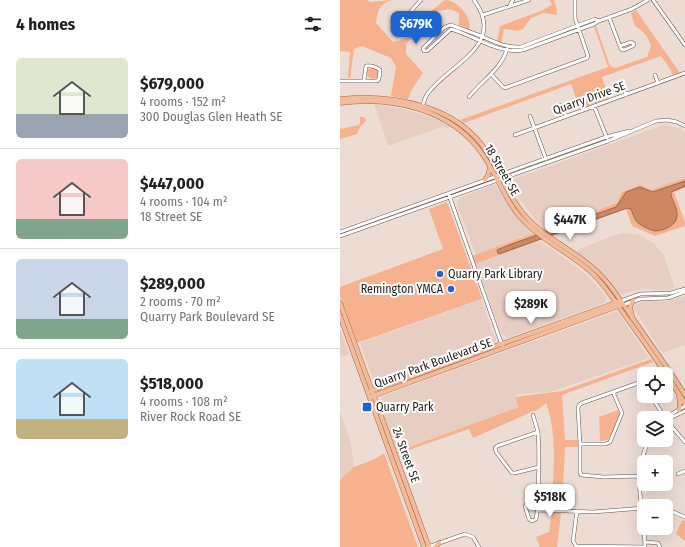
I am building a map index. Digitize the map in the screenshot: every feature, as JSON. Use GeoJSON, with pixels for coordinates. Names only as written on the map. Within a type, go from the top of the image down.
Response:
{"type":"FeatureCollection","features":[{"type":"Feature","properties":{"kind":"main road","name":"18 Street SE"},"geometry":{"type":"LineString","coordinates":[[340,99],[385,99],[422,108],[447,116],[471,133],[486,150],[514,210],[526,224],[583,265],[599,280],[633,320],[685,395]]}},
{"type":"Feature","properties":{"kind":"main road","name":"18 Street SE"},"geometry":{"type":"LineString","coordinates":[[340,103],[387,103],[422,108],[461,130],[475,144],[529,220],[593,268],[606,281],[685,405]]}},
{"type":"Feature","properties":{"kind":"main road"},"geometry":{"type":"LineString","coordinates":[[486,180],[490,166]]}},
{"type":"Feature","properties":{"kind":"main road"},"geometry":{"type":"LineString","coordinates":[[507,189],[507,183],[510,176]]}},
{"type":"Feature","properties":{"kind":"main road"},"geometry":{"type":"LineString","coordinates":[[607,306],[610,298],[608,292]]}},
{"type":"Feature","properties":{"kind":"main road"},"geometry":{"type":"LineString","coordinates":[[633,301],[630,307],[633,320]]}},
{"type":"Feature","properties":{"kind":"main road","name":"24 Street SE"},"geometry":{"type":"LineString","coordinates":[[340,303],[370,391]]}},
{"type":"Feature","properties":{"kind":"main road","name":"Quarry Park Boulevard SE"},"geometry":{"type":"LineString","coordinates":[[372,396],[607,306],[620,304]]}},
{"type":"Feature","properties":{"kind":"main road","name":"Quarry Park Boulevard SE"},"geometry":{"type":"LineString","coordinates":[[370,391],[503,346],[620,304]]}},
{"type":"Feature","properties":{"kind":"main road","name":"24 Street SE"},"geometry":{"type":"LineString","coordinates":[[340,316],[372,396],[424,547]]}},
{"type":"Feature","properties":{"kind":"main road"},"geometry":{"type":"LineString","coordinates":[[377,404],[382,392]]}},
{"type":"Feature","properties":{"kind":"main road"},"geometry":{"type":"LineString","coordinates":[[678,392],[680,403],[679,410]]}},
{"type":"Feature","properties":{"kind":"main road","name":"24 Street SE"},"geometry":{"type":"LineString","coordinates":[[372,396],[377,404],[428,547]]}},
{"type":"Feature","properties":{"kind":"main road"},"geometry":{"type":"LineString","coordinates":[[435,547],[439,543]]}},
{"type":"Feature","properties":{"kind":"street"},"geometry":{"type":"LineString","coordinates":[[403,20],[422,0]]}},
{"type":"Feature","properties":{"kind":"street"},"geometry":{"type":"LineString","coordinates":[[422,108],[428,93],[474,49],[483,37],[485,22],[483,15],[474,0]]}},
{"type":"Feature","properties":{"kind":"street"},"geometry":{"type":"LineString","coordinates":[[509,7],[513,0]]}},
{"type":"Feature","properties":{"kind":"street"},"geometry":{"type":"LineString","coordinates":[[483,15],[529,0]]}},
{"type":"Feature","properties":{"kind":"street"},"geometry":{"type":"LineString","coordinates":[[492,74],[505,88],[587,58],[588,56],[575,18],[575,0]]}},
{"type":"Feature","properties":{"kind":"street"},"geometry":{"type":"LineString","coordinates":[[450,29],[507,49],[523,50],[546,39],[578,28],[595,20],[599,21],[632,9],[648,0]]}},
{"type":"Feature","properties":{"kind":"street"},"geometry":{"type":"LineString","coordinates":[[653,0],[685,45]]}},
{"type":"Feature","properties":{"kind":"street"},"geometry":{"type":"LineString","coordinates":[[609,17],[620,46]]}},
{"type":"Feature","properties":{"kind":"street"},"geometry":{"type":"LineString","coordinates":[[451,25],[450,29],[438,41],[424,51],[423,48],[445,27],[451,25],[483,37],[507,49]]}},
{"type":"Feature","properties":{"kind":"street"},"geometry":{"type":"LineString","coordinates":[[544,32],[546,39]]}},
{"type":"Feature","properties":{"kind":"street"},"geometry":{"type":"LineString","coordinates":[[434,38],[438,41]]}},
{"type":"Feature","properties":{"kind":"street"},"geometry":{"type":"LineString","coordinates":[[469,97],[500,64],[507,49]]}},
{"type":"Feature","properties":{"kind":"street"},"geometry":{"type":"LineString","coordinates":[[340,81],[377,81],[379,80],[380,70],[368,65],[366,66],[364,80]]}},
{"type":"Feature","properties":{"kind":"street","name":"Quarry Drive SE"},"geometry":{"type":"LineString","coordinates":[[515,135],[685,73]]}},
{"type":"Feature","properties":{"kind":"street"},"geometry":{"type":"LineString","coordinates":[[655,75],[658,83]]}},
{"type":"Feature","properties":{"kind":"street"},"geometry":{"type":"LineString","coordinates":[[623,87],[626,95]]}},
{"type":"Feature","properties":{"kind":"street"},"geometry":{"type":"LineString","coordinates":[[561,105],[566,116]]}},
{"type":"Feature","properties":{"kind":"street"},"geometry":{"type":"LineString","coordinates":[[594,106],[608,141]]}},
{"type":"Feature","properties":{"kind":"street"},"geometry":{"type":"LineString","coordinates":[[530,116],[546,161]]}},
{"type":"Feature","properties":{"kind":"street"},"geometry":{"type":"LineString","coordinates":[[449,195],[486,180],[510,176],[606,137],[656,122],[666,120],[685,126]]}},
{"type":"Feature","properties":{"kind":"street"},"geometry":{"type":"LineString","coordinates":[[340,236],[449,195],[608,141],[634,129]]}},
{"type":"Feature","properties":{"kind":"street"},"geometry":{"type":"LineString","coordinates":[[449,195],[503,346]]}},
{"type":"Feature","properties":{"kind":"street"},"geometry":{"type":"LineString","coordinates":[[340,232],[396,214]]}},
{"type":"Feature","properties":{"kind":"street","name":"Quarry Park Boulevard SE"},"geometry":{"type":"LineString","coordinates":[[620,304],[640,294],[671,293],[685,289]]}},
{"type":"Feature","properties":{"kind":"street","name":"Quarry Park Boulevard SE"},"geometry":{"type":"LineString","coordinates":[[620,304],[640,299],[668,298],[685,292]]}},
{"type":"Feature","properties":{"kind":"street"},"geometry":{"type":"LineString","coordinates":[[637,383],[579,405],[578,408],[581,475],[604,477],[637,476]]}},
{"type":"Feature","properties":{"kind":"street"},"geometry":{"type":"LineString","coordinates":[[580,444],[606,444],[610,441],[622,414],[612,392]]}},
{"type":"Feature","properties":{"kind":"street"},"geometry":{"type":"LineString","coordinates":[[673,414],[685,405]]}},
{"type":"Feature","properties":{"kind":"street"},"geometry":{"type":"LineString","coordinates":[[673,416],[685,411]]}},
{"type":"Feature","properties":{"kind":"street"},"geometry":{"type":"LineString","coordinates":[[533,415],[538,432],[538,467],[538,500],[538,508],[536,519],[533,521],[530,519],[525,508],[528,503],[538,500]]}},
{"type":"Feature","properties":{"kind":"street"},"geometry":{"type":"LineString","coordinates":[[673,427],[685,442]]}},
{"type":"Feature","properties":{"kind":"street"},"geometry":{"type":"LineString","coordinates":[[538,432],[497,446],[495,450],[512,473],[538,467]]}},
{"type":"Feature","properties":{"kind":"street"},"geometry":{"type":"LineString","coordinates":[[678,474],[685,471]]}},
{"type":"Feature","properties":{"kind":"street"},"geometry":{"type":"LineString","coordinates":[[538,508],[577,511],[637,508]]}},
{"type":"Feature","properties":{"kind":"street"},"geometry":{"type":"LineString","coordinates":[[577,511],[573,541],[576,546],[645,547],[645,535]]}},
{"type":"Feature","properties":{"kind":"street"},"geometry":{"type":"LineString","coordinates":[[673,512],[685,517]]}},
{"type":"Feature","properties":{"kind":"street"},"geometry":{"type":"LineString","coordinates":[[428,547],[467,534],[472,536],[479,547]]}},
{"type":"Feature","properties":{"kind":"street"},"geometry":{"type":"LineString","coordinates":[[645,542],[658,543],[660,547]]}},
{"type":"Feature","properties":{"kind":"shaded area"},"geometry":{"type":"Polygon","coordinates":[[[340,0],[366,0],[371,2],[392,0],[380,8],[376,23],[393,42],[400,41],[410,36],[427,15],[445,0],[454,3],[463,10],[469,20],[469,30],[459,26],[459,13],[450,9],[438,11],[406,44],[406,54],[423,73],[412,89],[408,99],[391,96],[396,67],[391,58],[362,46],[354,49],[350,78],[348,78],[350,52],[340,51],[340,0]]]}},
{"type":"Feature","properties":{"kind":"shaded area"},"geometry":{"type":"Polygon","coordinates":[[[550,0],[554,0],[557,15],[544,13],[531,18],[523,29],[518,31],[504,29],[501,44],[497,42],[500,26],[541,11],[552,5],[550,0]]]}},
{"type":"Feature","properties":{"kind":"shaded area"},"geometry":{"type":"Polygon","coordinates":[[[636,10],[680,73],[672,75],[671,70],[661,56],[602,77],[609,98],[580,109],[571,84],[464,123],[460,120],[608,67],[594,26],[596,26],[610,66],[615,68],[647,57],[651,46],[645,34],[635,26],[631,13],[636,10]]]}},
{"type":"Feature","properties":{"kind":"shaded area"},"geometry":{"type":"Polygon","coordinates":[[[373,67],[377,69],[379,73],[377,77],[373,79],[369,77],[367,73],[369,69],[373,67]]]}},
{"type":"Feature","properties":{"kind":"shaded area"},"geometry":{"type":"Polygon","coordinates":[[[374,104],[411,111],[435,119],[451,127],[446,129],[444,126],[388,146],[374,104]]]}},
{"type":"Feature","properties":{"kind":"shaded area"},"geometry":{"type":"Polygon","coordinates":[[[360,117],[364,117],[366,121],[361,126],[357,134],[340,139],[340,129],[359,125],[360,117]]]}},
{"type":"Feature","properties":{"kind":"shaded area"},"geometry":{"type":"Polygon","coordinates":[[[664,125],[680,128],[685,132],[685,178],[545,229],[533,217],[516,194],[509,181],[664,125]]]}},
{"type":"Feature","properties":{"kind":"shaded area"},"geometry":{"type":"Polygon","coordinates":[[[685,178],[685,188],[674,192],[685,222],[685,226],[655,236],[632,226],[626,209],[475,264],[472,256],[617,203],[622,192],[640,185],[651,190],[685,178]]]}},
{"type":"Feature","properties":{"kind":"shaded area"},"geometry":{"type":"Polygon","coordinates":[[[685,181],[685,186],[671,192],[677,211],[677,216],[675,222],[666,229],[655,231],[644,227],[638,223],[631,209],[627,208],[499,254],[498,253],[497,250],[509,245],[616,207],[626,192],[640,187],[653,192],[685,181]]]}},
{"type":"Feature","properties":{"kind":"shaded area"},"geometry":{"type":"Polygon","coordinates":[[[495,184],[519,220],[534,233],[476,255],[457,204],[460,198],[495,184]]]}},
{"type":"Feature","properties":{"kind":"shaded area"},"geometry":{"type":"Polygon","coordinates":[[[447,202],[482,299],[357,343],[340,296],[340,287],[443,249],[429,209],[447,202]]]}},
{"type":"Feature","properties":{"kind":"shaded area"},"geometry":{"type":"Polygon","coordinates":[[[624,233],[639,235],[654,243],[664,256],[675,288],[668,290],[642,289],[621,294],[603,273],[576,252],[579,249],[624,233]]]}},
{"type":"Feature","properties":{"kind":"shaded area"},"geometry":{"type":"Polygon","coordinates":[[[536,242],[537,244],[541,242],[581,270],[606,297],[606,302],[508,338],[501,333],[476,264],[536,242]]]}},
{"type":"Feature","properties":{"kind":"shaded area"},"geometry":{"type":"Polygon","coordinates":[[[685,296],[685,345],[662,353],[633,307],[641,302],[667,301],[685,296]]]}},
{"type":"Feature","properties":{"kind":"shaded area"},"geometry":{"type":"Polygon","coordinates":[[[481,300],[496,341],[377,385],[375,384],[360,343],[481,300]]]}},
{"type":"Feature","properties":{"kind":"shaded area"},"geometry":{"type":"Polygon","coordinates":[[[617,311],[649,358],[550,392],[517,394],[515,397],[519,407],[396,452],[380,403],[383,396],[617,311]]]}},
{"type":"Feature","properties":{"kind":"shaded area"},"geometry":{"type":"Polygon","coordinates":[[[340,329],[349,354],[340,357],[340,329]]]}},
{"type":"Feature","properties":{"kind":"shaded area"},"geometry":{"type":"Polygon","coordinates":[[[651,359],[653,362],[562,395],[565,440],[578,440],[578,447],[565,447],[562,507],[552,506],[554,454],[550,415],[546,403],[536,411],[532,411],[473,438],[469,429],[397,454],[396,452],[519,407],[515,397],[562,391],[651,359]]]}},
{"type":"Feature","properties":{"kind":"shaded area"},"geometry":{"type":"Polygon","coordinates":[[[618,410],[620,415],[608,440],[600,441],[599,417],[618,410]]]}},
{"type":"Feature","properties":{"kind":"shaded area"},"geometry":{"type":"Polygon","coordinates":[[[340,411],[351,443],[354,467],[340,480],[340,411]]]}},
{"type":"Feature","properties":{"kind":"shaded area"},"geometry":{"type":"Polygon","coordinates":[[[384,453],[418,547],[340,547],[340,480],[354,467],[375,459],[384,453]]]}},
{"type":"Feature","properties":{"kind":"shaded area"},"geometry":{"type":"Polygon","coordinates":[[[552,513],[561,513],[557,547],[540,547],[536,537],[549,532],[552,513]]]}},
{"type":"Feature","properties":{"kind":"shaded area"},"geometry":{"type":"Polygon","coordinates":[[[682,520],[685,521],[685,541],[676,534],[682,520]]]}},
{"type":"Feature","properties":{"kind":"place","name":"Quarry Park Library"},"geometry":{"type":"Point","coordinates":[440,274]}},
{"type":"Feature","properties":{"kind":"place","name":"Remington YMCA"},"geometry":{"type":"Point","coordinates":[451,289]}},
{"type":"Feature","properties":{"kind":"place","name":"Quarry Park"},"geometry":{"type":"Point","coordinates":[367,407]}}]}
